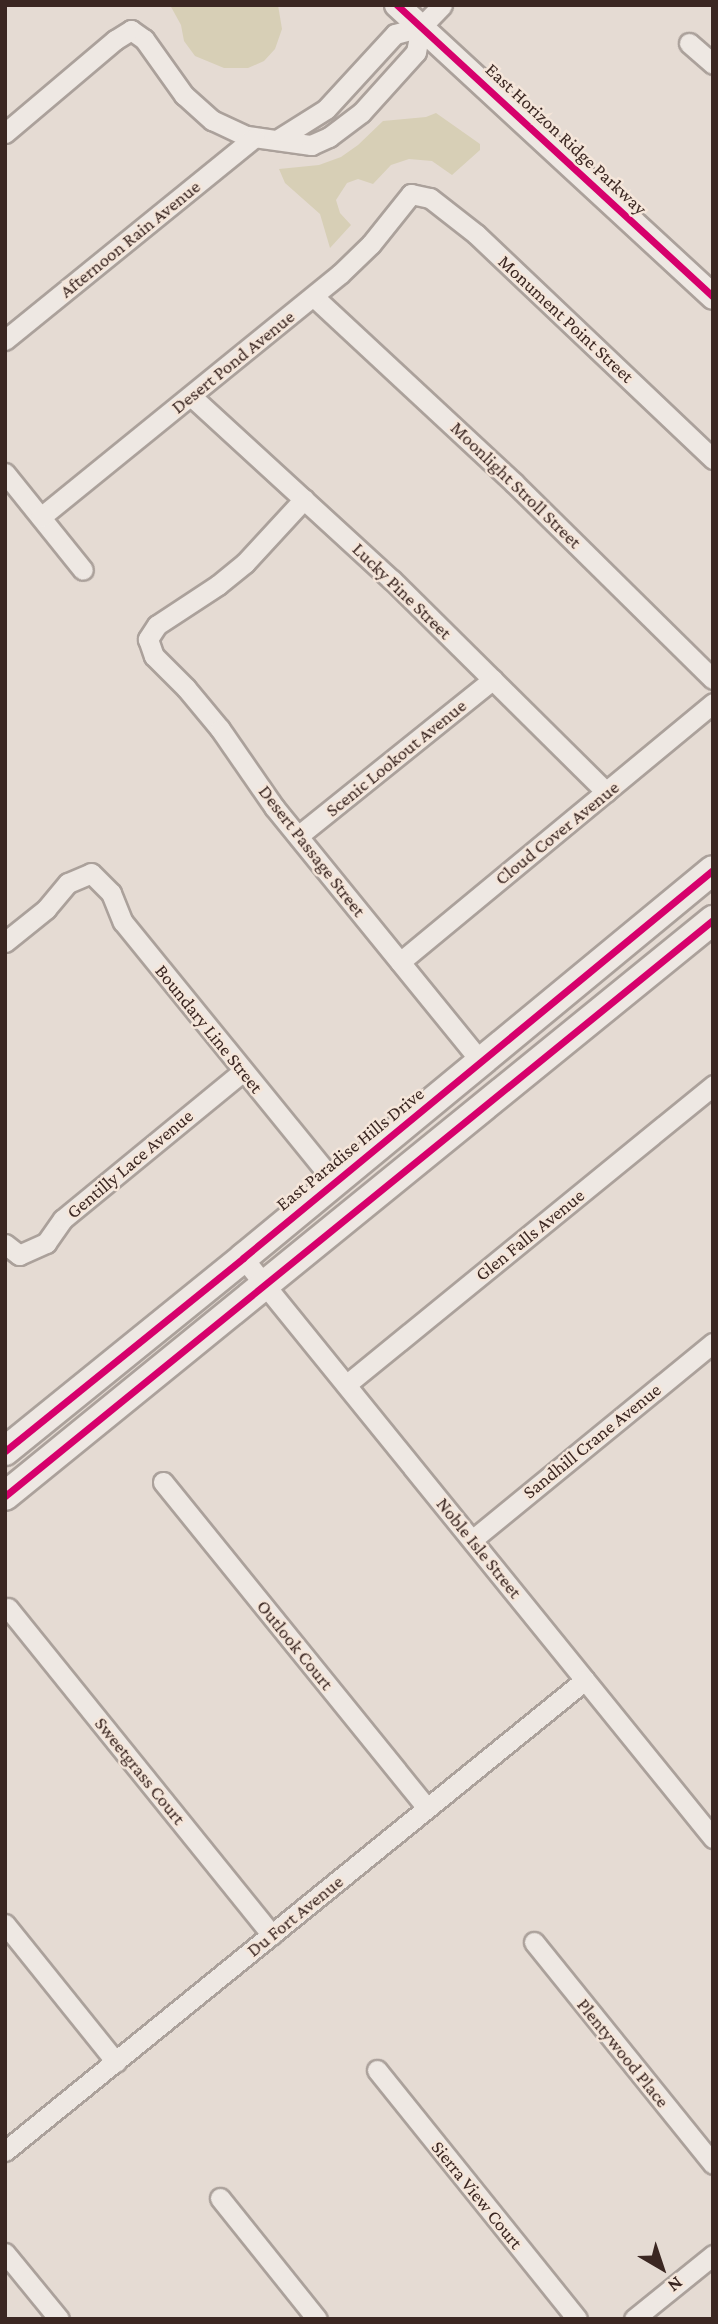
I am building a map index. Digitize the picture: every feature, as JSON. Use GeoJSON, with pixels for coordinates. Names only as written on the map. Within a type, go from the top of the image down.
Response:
{"type":"FeatureCollection","features":[{"type":"Feature","properties":{"kind":"main road","name":"East Paradise Hills Drive"},"geometry":{"type":"LineString","coordinates":[[6,1448],[243,1258],[713,870]]}},
{"type":"Feature","properties":{"kind":"main road"},"geometry":{"type":"LineString","coordinates":[[5,1496],[713,920]]}},
{"type":"Feature","properties":{"kind":"street","name":"East Horizon Ridge Parkway"},"geometry":{"type":"LineString","coordinates":[[397,5],[709,285]]}},
{"type":"Feature","properties":{"kind":"street"},"geometry":{"type":"LineString","coordinates":[[280,138],[326,109],[395,34],[421,27],[442,5]]}},
{"type":"Feature","properties":{"kind":"street"},"geometry":{"type":"LineString","coordinates":[[5,133],[131,30],[144,39],[155,57],[200,111],[229,130],[254,138],[280,138],[298,145],[312,145],[344,127],[416,52],[421,27]]}},
{"type":"Feature","properties":{"kind":"street"},"geometry":{"type":"LineString","coordinates":[[689,43],[713,64]]}},
{"type":"Feature","properties":{"kind":"street","name":"Afternoon Rain Avenue"},"geometry":{"type":"LineString","coordinates":[[5,340],[254,138]]}},
{"type":"Feature","properties":{"kind":"street","name":"Desert Pond Avenue"},"geometry":{"type":"LineString","coordinates":[[41,517],[314,297],[371,244],[411,194]]}},
{"type":"Feature","properties":{"kind":"street","name":"Monument Point Street"},"geometry":{"type":"LineString","coordinates":[[411,194],[430,198],[476,234],[713,459]]}},
{"type":"Feature","properties":{"kind":"street","name":"Moonlight Stroll Street"},"geometry":{"type":"LineString","coordinates":[[314,297],[514,483],[713,679]]}},
{"type":"Feature","properties":{"kind":"street","name":"Lucky Pine Street"},"geometry":{"type":"LineString","coordinates":[[191,396],[493,679],[606,792]]}},
{"type":"Feature","properties":{"kind":"street"},"geometry":{"type":"LineString","coordinates":[[5,473],[83,570]]}},
{"type":"Feature","properties":{"kind":"street","name":"Desert Passage Street"},"geometry":{"type":"LineString","coordinates":[[303,499],[245,563],[218,585],[157,625],[148,639],[154,656],[186,688],[220,729],[298,836],[481,1062]]}},
{"type":"Feature","properties":{"kind":"street","name":"Scenic Lookout Avenue"},"geometry":{"type":"LineString","coordinates":[[298,836],[493,679]]}},
{"type":"Feature","properties":{"kind":"street","name":"Cloud Cover Avenue"},"geometry":{"type":"LineString","coordinates":[[400,962],[713,703]]}},
{"type":"Feature","properties":{"kind":"street","name":"Boundary Line Street"},"geometry":{"type":"LineString","coordinates":[[5,943],[46,908],[68,883],[91,873],[111,893],[123,922],[334,1182]]}},
{"type":"Feature","properties":{"kind":"street","name":"Gentilly Lace Avenue"},"geometry":{"type":"LineString","coordinates":[[12,1250],[46,1243],[63,1219],[243,1071]]}},
{"type":"Feature","properties":{"kind":"street","name":"Glen Falls Avenue"},"geometry":{"type":"LineString","coordinates":[[347,1384],[713,1085]]}},
{"type":"Feature","properties":{"kind":"street","name":"Noble Isle Street"},"geometry":{"type":"LineString","coordinates":[[243,1258],[713,1838]]}},
{"type":"Feature","properties":{"kind":"street","name":"Sandhill Crane Avenue"},"geometry":{"type":"LineString","coordinates":[[472,1540],[713,1343]]}},
{"type":"Feature","properties":{"kind":"street"},"geometry":{"type":"LineString","coordinates":[[6,1448],[30,1475]]}},
{"type":"Feature","properties":{"kind":"street","name":"Outlook Court"},"geometry":{"type":"LineString","coordinates":[[163,1482],[427,1808]]}},
{"type":"Feature","properties":{"kind":"street","name":"Sweetgrass Court"},"geometry":{"type":"LineString","coordinates":[[8,1608],[272,1935]]}},
{"type":"Feature","properties":{"kind":"street","name":"Du Fort Avenue"},"geometry":{"type":"LineString","coordinates":[[5,2151],[584,1680]]}},
{"type":"Feature","properties":{"kind":"street"},"geometry":{"type":"LineString","coordinates":[[5,1924],[116,2062]]}},
{"type":"Feature","properties":{"kind":"street","name":"Plentywood Place"},"geometry":{"type":"LineString","coordinates":[[534,1942],[713,2164]]}},
{"type":"Feature","properties":{"kind":"street","name":"Sierra View Court"},"geometry":{"type":"LineString","coordinates":[[377,2070],[577,2319]]}},
{"type":"Feature","properties":{"kind":"street"},"geometry":{"type":"LineString","coordinates":[[220,2198],[317,2319]]}},
{"type":"Feature","properties":{"kind":"street"},"geometry":{"type":"LineString","coordinates":[[5,2253],[59,2319]]}},
{"type":"Feature","properties":{"kind":"street"},"geometry":{"type":"LineString","coordinates":[[634,2319],[713,2255]]}},
{"type":"Feature","properties":{"kind":"shaded area"},"geometry":{"type":"Polygon","coordinates":[[[170,5],[278,5],[282,29],[275,49],[264,61],[248,68],[224,68],[195,56],[184,41],[181,25],[170,5]]]}},
{"type":"Feature","properties":{"kind":"shaded area"},"geometry":{"type":"Polygon","coordinates":[[[436,113],[480,144],[480,150],[452,175],[432,161],[409,159],[391,165],[373,184],[358,179],[347,183],[336,200],[340,213],[351,225],[330,248],[320,214],[285,183],[279,169],[319,165],[341,157],[383,121],[426,117],[436,113]]]}},
{"type":"Feature","properties":{"kind":"cycle path"},"geometry":{"type":"LineString","coordinates":[[397,5],[713,297]]}},
{"type":"Feature","properties":{"kind":"cycle path"},"geometry":{"type":"LineString","coordinates":[[5,1451],[713,870]]}},
{"type":"Feature","properties":{"kind":"cycle path"},"geometry":{"type":"LineString","coordinates":[[5,1496],[713,920]]}}]}
